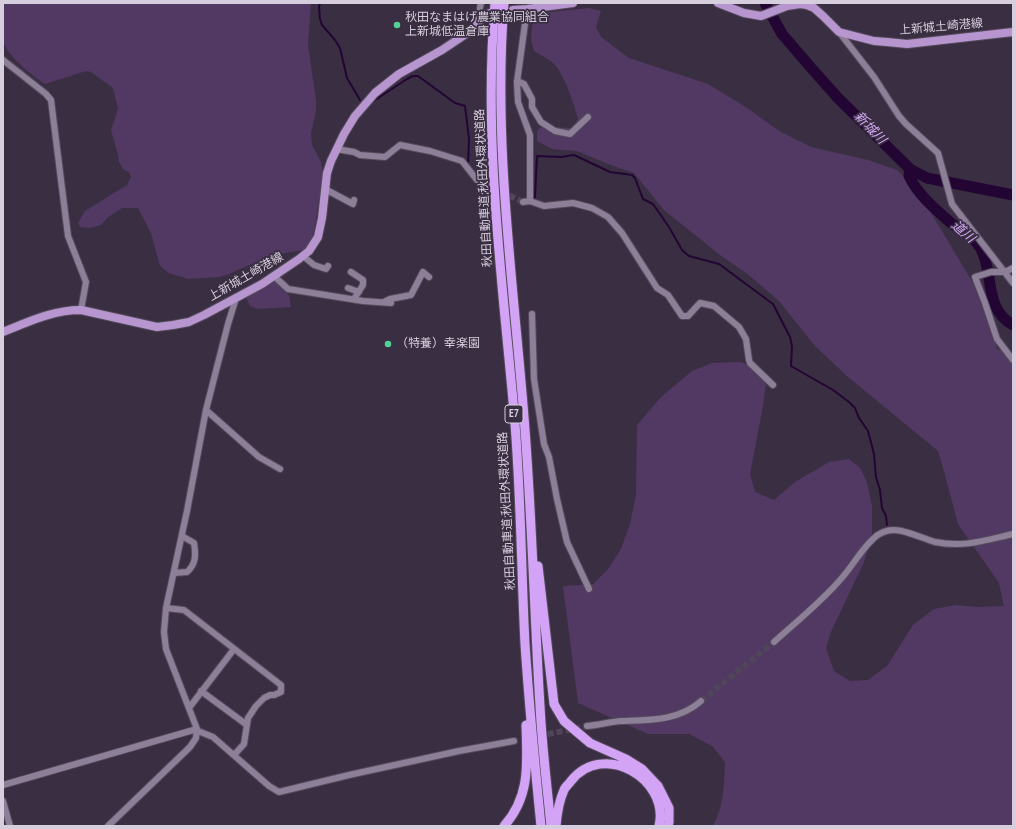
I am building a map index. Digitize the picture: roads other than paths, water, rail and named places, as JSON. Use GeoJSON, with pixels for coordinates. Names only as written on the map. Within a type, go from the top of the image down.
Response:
{"type":"FeatureCollection","features":[{"type":"Feature","properties":{"kind":"highway","name":"秋田自動車道;秋田外環状道路"},"geometry":{"type":"LineString","coordinates":[[494,3],[492,26],[491,117],[496,221],[514,414],[521,533],[525,644],[542,826]]}},
{"type":"Feature","properties":{"kind":"highway","name":"秋田自動車道;秋田外環状道路"},"geometry":{"type":"LineString","coordinates":[[504,3],[501,128],[506,218],[524,417],[540,708],[551,826]]}},
{"type":"Feature","properties":{"kind":"highway"},"geometry":{"type":"LineString","coordinates":[[528,475],[554,704],[564,721],[590,743],[642,768],[658,786],[669,808],[668,826]]}},
{"type":"Feature","properties":{"kind":"highway"},"geometry":{"type":"LineString","coordinates":[[504,826],[515,811],[522,797],[526,777],[525,644]]}},
{"type":"Feature","properties":{"kind":"highway"},"geometry":{"type":"LineString","coordinates":[[556,826],[558,811],[564,789],[576,774],[591,766],[608,763],[621,766],[635,772],[649,784],[659,801],[661,816],[659,826]]}},
{"type":"Feature","properties":{"kind":"main road"},"geometry":{"type":"LineString","coordinates":[[513,10],[573,3]]}},
{"type":"Feature","properties":{"kind":"main road","name":"上新城土崎港線"},"geometry":{"type":"LineString","coordinates":[[718,3],[744,13],[761,16],[787,6],[800,3],[814,8],[839,32],[874,41],[906,44],[1013,32]]}},
{"type":"Feature","properties":{"kind":"main road","name":"上新城土崎港線"},"geometry":{"type":"LineString","coordinates":[[3,332],[51,314],[64,311],[81,310],[158,327],[189,322],[236,298],[274,276],[309,251],[318,237],[328,173],[336,149],[355,116],[375,93],[399,74],[442,50],[475,28],[484,16],[490,13]]}},
{"type":"Feature","properties":{"kind":"street"},"geometry":{"type":"LineString","coordinates":[[475,28],[481,3]]}},
{"type":"Feature","properties":{"kind":"street"},"geometry":{"type":"LineString","coordinates":[[527,9],[517,80],[518,102],[530,135],[526,202],[544,206],[573,203],[592,208],[608,217],[622,233],[657,288],[668,295],[682,316],[688,316],[700,303],[714,306],[739,327],[746,339],[750,363],[773,386]]}},
{"type":"Feature","properties":{"kind":"street"},"geometry":{"type":"LineString","coordinates":[[839,32],[874,77],[899,116],[938,153],[952,204],[1013,283]]}},
{"type":"Feature","properties":{"kind":"street"},"geometry":{"type":"LineString","coordinates":[[3,60],[46,94],[51,100],[68,236],[86,282],[81,310]]}},
{"type":"Feature","properties":{"kind":"street"},"geometry":{"type":"LineString","coordinates":[[517,80],[524,84],[532,99],[532,107],[541,122],[555,131],[570,134],[588,117]]}},
{"type":"Feature","properties":{"kind":"street"},"geometry":{"type":"LineString","coordinates":[[336,149],[354,152],[360,155],[385,157],[400,145],[430,151],[462,161],[477,180]]}},
{"type":"Feature","properties":{"kind":"street"},"geometry":{"type":"LineString","coordinates":[[325,189],[353,204],[354,200]]}},
{"type":"Feature","properties":{"kind":"street"},"geometry":{"type":"LineString","coordinates":[[303,256],[314,265],[326,269],[328,266]]}},
{"type":"Feature","properties":{"kind":"street"},"geometry":{"type":"LineString","coordinates":[[1013,268],[1005,272],[991,272],[975,277],[996,339],[1013,360]]}},
{"type":"Feature","properties":{"kind":"street"},"geometry":{"type":"LineString","coordinates":[[351,272],[363,280],[363,285],[354,299]]}},
{"type":"Feature","properties":{"kind":"street"},"geometry":{"type":"LineString","coordinates":[[382,302],[390,298],[411,295],[423,272],[429,277]]}},
{"type":"Feature","properties":{"kind":"street"},"geometry":{"type":"LineString","coordinates":[[274,276],[288,289],[391,303]]}},
{"type":"Feature","properties":{"kind":"street"},"geometry":{"type":"LineString","coordinates":[[348,288],[359,292]]}},
{"type":"Feature","properties":{"kind":"street"},"geometry":{"type":"LineString","coordinates":[[108,826],[190,747],[196,738],[197,730],[166,649],[164,632],[166,608],[182,536],[206,410],[236,298]]}},
{"type":"Feature","properties":{"kind":"street"},"geometry":{"type":"LineString","coordinates":[[532,314],[534,379],[544,444],[549,457],[567,542],[589,589]]}},
{"type":"Feature","properties":{"kind":"street"},"geometry":{"type":"LineString","coordinates":[[206,410],[259,457],[280,469]]}},
{"type":"Feature","properties":{"kind":"street"},"geometry":{"type":"LineString","coordinates":[[774,642],[810,610],[841,579],[864,548],[878,535],[887,531],[895,530],[936,542],[961,545],[1013,534]]}},
{"type":"Feature","properties":{"kind":"street"},"geometry":{"type":"LineString","coordinates":[[174,573],[188,572],[194,566],[196,553],[194,543],[182,536]]}},
{"type":"Feature","properties":{"kind":"street"},"geometry":{"type":"LineString","coordinates":[[166,608],[184,610],[280,685],[281,692],[264,698],[256,706],[248,718],[244,744],[234,755]]}},
{"type":"Feature","properties":{"kind":"street"},"geometry":{"type":"LineString","coordinates":[[188,708],[234,649]]}},
{"type":"Feature","properties":{"kind":"street"},"geometry":{"type":"LineString","coordinates":[[201,691],[246,725]]}},
{"type":"Feature","properties":{"kind":"street"},"geometry":{"type":"LineString","coordinates":[[587,726],[675,716],[695,707],[701,701]]}},
{"type":"Feature","properties":{"kind":"street"},"geometry":{"type":"LineString","coordinates":[[3,785],[197,730],[212,737],[269,786],[279,792],[415,761],[514,741]]}},
{"type":"Feature","properties":{"kind":"street"},"geometry":{"type":"LineString","coordinates":[[3,801],[10,826]]}},
{"type":"Feature","properties":{"kind":"waterway"},"geometry":{"type":"LineString","coordinates":[[320,3],[320,19],[322,25],[340,48],[347,78],[360,100]]}},
{"type":"Feature","properties":{"kind":"waterway","name":"新城川"},"geometry":{"type":"LineString","coordinates":[[765,3],[782,34],[813,70],[838,98],[910,169],[927,178],[1013,195]]}},
{"type":"Feature","properties":{"kind":"waterway"},"geometry":{"type":"LineString","coordinates":[[372,102],[407,79],[413,76],[418,76],[455,103],[465,106],[469,139],[468,166]]}},
{"type":"Feature","properties":{"kind":"waterway"},"geometry":{"type":"LineString","coordinates":[[533,199],[535,197],[537,156],[561,157],[574,155],[610,172],[632,175],[635,178],[643,199],[653,204],[669,227],[682,250],[689,256],[719,264],[773,304],[790,337],[792,346],[791,366],[833,390],[849,402],[855,408],[859,418],[868,431],[874,454],[876,477],[880,490],[882,508],[886,516],[887,525]]}},
{"type":"Feature","properties":{"kind":"waterway","name":"道川"},"geometry":{"type":"LineString","coordinates":[[910,169],[909,176],[922,196],[945,218],[971,237],[981,249],[985,259],[994,301],[1004,318],[1013,325]]}},
{"type":"Feature","properties":{"kind":"tunnel"},"geometry":{"type":"LineString","coordinates":[[477,180],[523,202]]}},
{"type":"Feature","properties":{"kind":"tunnel"},"geometry":{"type":"LineString","coordinates":[[701,701],[774,642]]}},
{"type":"Feature","properties":{"kind":"tunnel"},"geometry":{"type":"LineString","coordinates":[[539,736],[587,726]]}},
{"type":"Feature","properties":{"kind":"place","name":"秋田なまはげ農業協同組合 上新城低温倉庫"},"geometry":{"type":"Point","coordinates":[397,25]}},
{"type":"Feature","properties":{"kind":"place","name":"（特養）幸楽園"},"geometry":{"type":"Point","coordinates":[388,344]}}]}
